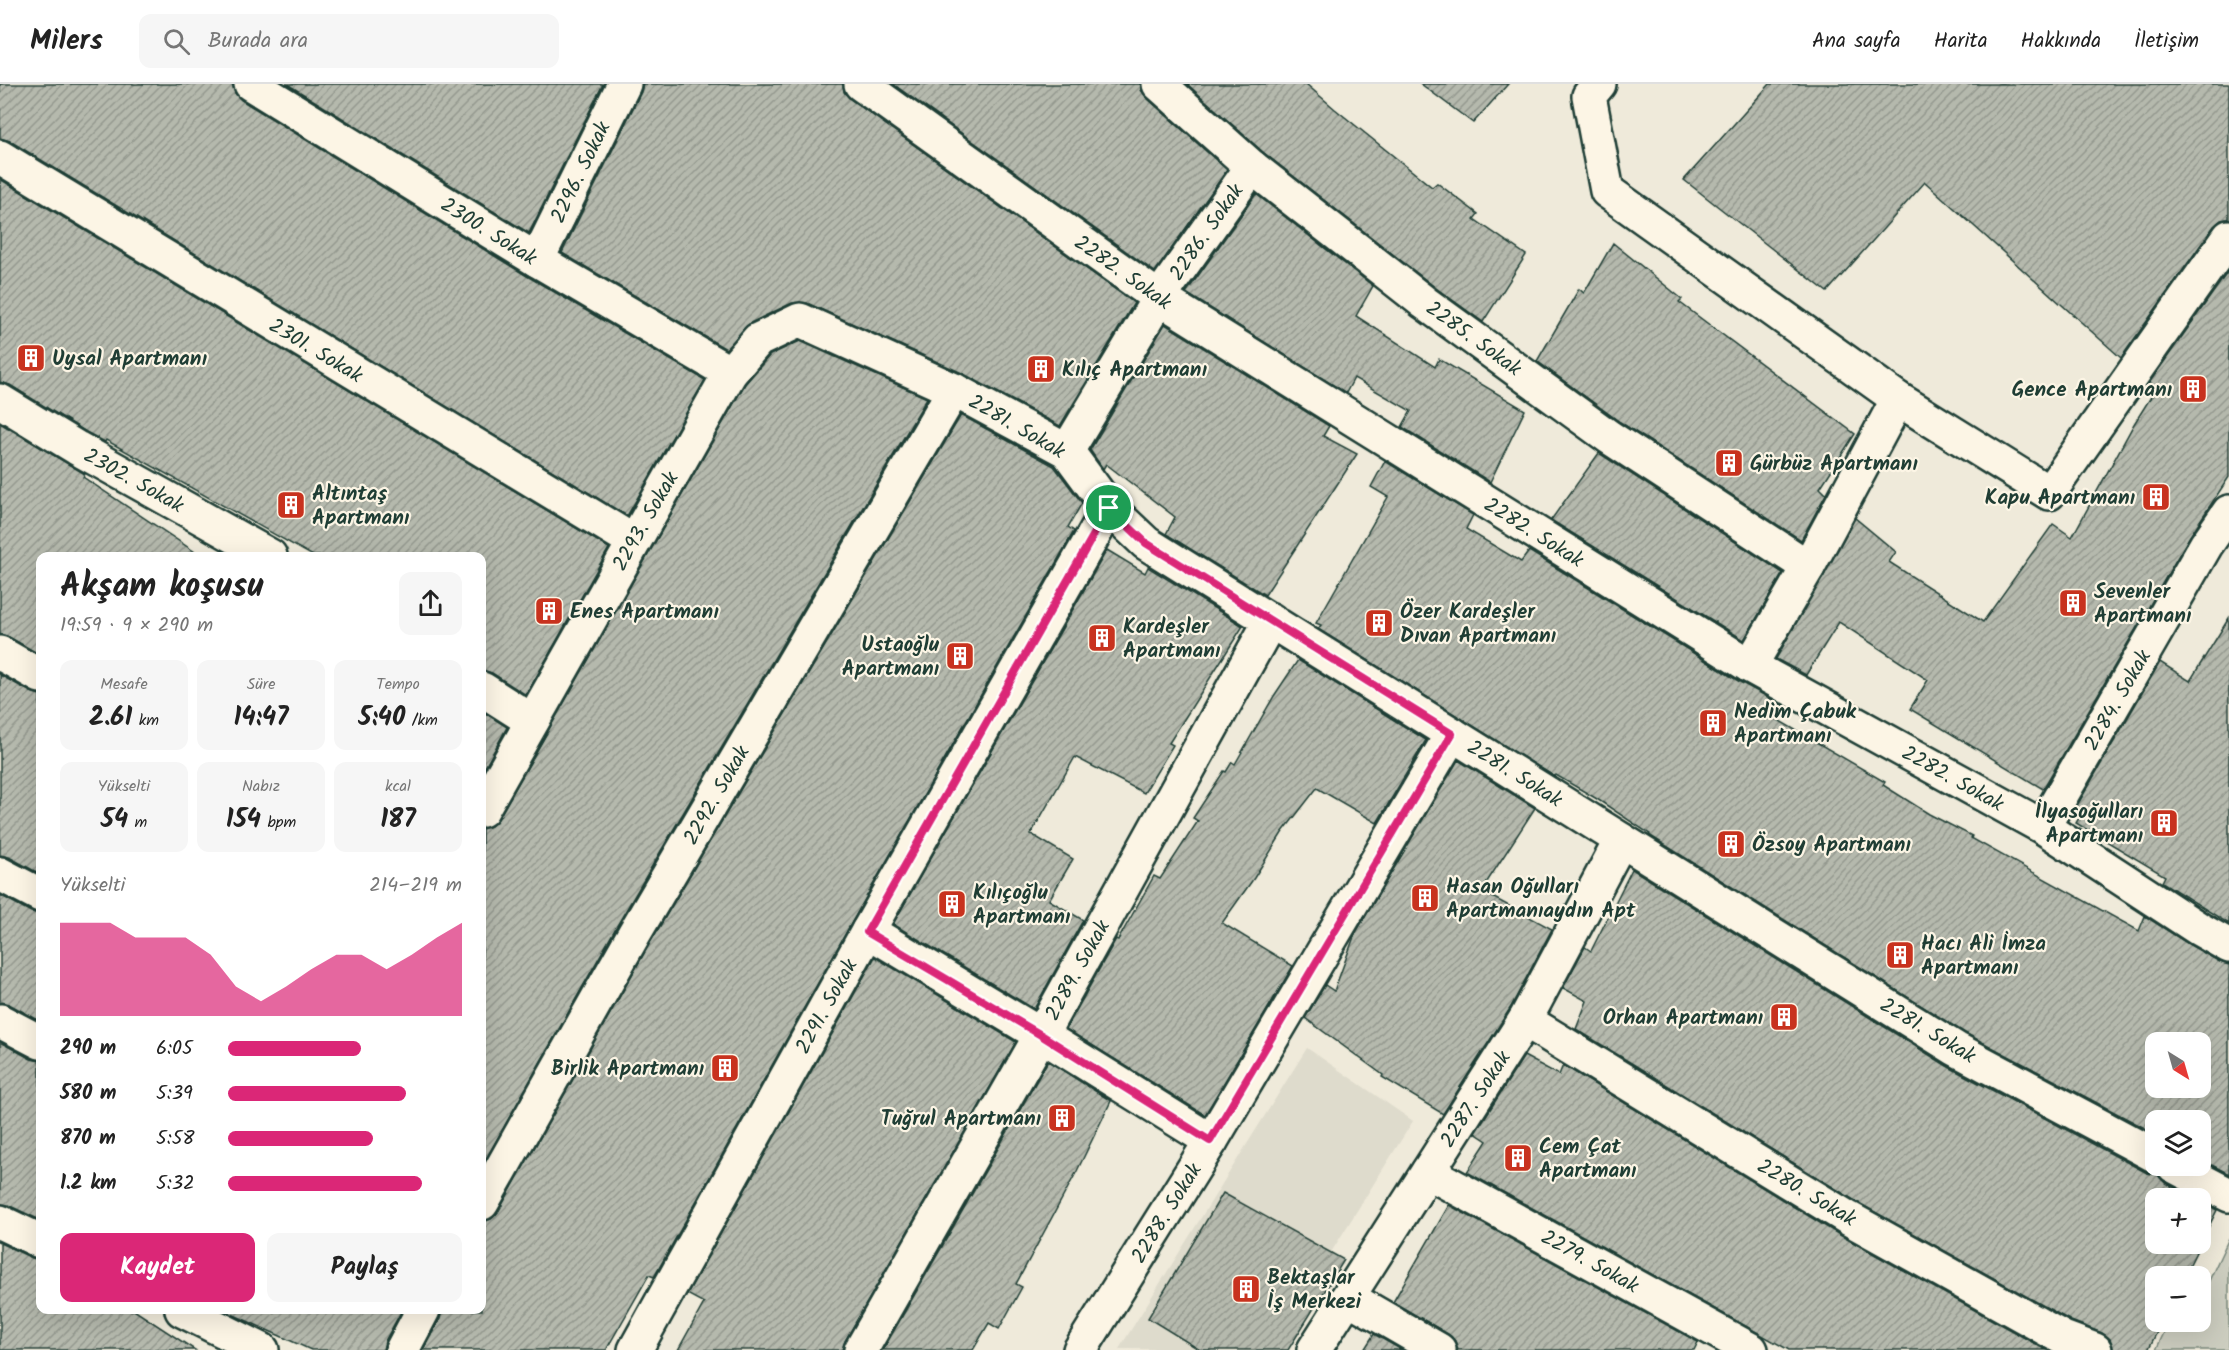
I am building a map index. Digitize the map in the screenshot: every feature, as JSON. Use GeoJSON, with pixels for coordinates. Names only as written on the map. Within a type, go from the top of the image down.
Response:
{"type":"FeatureCollection","features":[{"type":"Feature","properties":{"kind":"street","name":"2300. Sokak"},"geometry":{"type":"LineString","coordinates":[[251,84],[537,260],[730,373]]}},
{"type":"Feature","properties":{"kind":"street","name":"2296. Sokak"},"geometry":{"type":"LineString","coordinates":[[537,260],[624,84]]}},
{"type":"Feature","properties":{"kind":"street","name":"2282. Sokak"},"geometry":{"type":"LineString","coordinates":[[861,84],[1159,298],[1750,666],[2043,827],[2199,929],[2229,946]]}},
{"type":"Feature","properties":{"kind":"street","name":"2285. Sokak"},"geometry":{"type":"LineString","coordinates":[[1159,84],[1252,167],[1425,303],[1609,437],[1808,567]]}},
{"type":"Feature","properties":{"kind":"street"},"geometry":{"type":"LineString","coordinates":[[1599,84],[1589,96],[1607,191],[1898,399],[2049,493],[2229,237]]}},
{"type":"Feature","properties":{"kind":"street","name":"2301. Sokak"},"geometry":{"type":"LineString","coordinates":[[0,157],[633,541]]}},
{"type":"Feature","properties":{"kind":"street","name":"2286. Sokak"},"geometry":{"type":"LineString","coordinates":[[1067,451],[1159,298],[1252,167]]}},
{"type":"Feature","properties":{"kind":"street","name":"2293. Sokak"},"geometry":{"type":"LineString","coordinates":[[486,803],[730,373],[758,340],[800,320]]}},
{"type":"Feature","properties":{"kind":"street","name":"2281. Sokak"},"geometry":{"type":"LineString","coordinates":[[800,320],[954,390],[1067,451],[1109,508],[1146,543],[1956,1049],[2145,1150]]}},
{"type":"Feature","properties":{"kind":"street","name":"2292. Sokak"},"geometry":{"type":"LineString","coordinates":[[486,1196],[634,934],[954,390]]}},
{"type":"Feature","properties":{"kind":"street"},"geometry":{"type":"LineString","coordinates":[[1750,666],[1808,567],[1898,399]]}},
{"type":"Feature","properties":{"kind":"street","name":"2302. Sokak"},"geometry":{"type":"LineString","coordinates":[[0,401],[77,448],[263,552]]}},
{"type":"Feature","properties":{"kind":"street","name":"2291. Sokak"},"geometry":{"type":"LineString","coordinates":[[635,1350],[867,932],[1109,508]]}},
{"type":"Feature","properties":{"kind":"street","name":"2284. Sokak"},"geometry":{"type":"LineString","coordinates":[[2043,827],[2206,545],[2229,512]]}},
{"type":"Feature","properties":{"kind":"street","name":"2289. Sokak"},"geometry":{"type":"LineString","coordinates":[[861,1350],[1041,1035],[1271,620]]}},
{"type":"Feature","properties":{"kind":"street"},"geometry":{"type":"LineString","coordinates":[[0,653],[36,674]]}},
{"type":"Feature","properties":{"kind":"street"},"geometry":{"type":"LineString","coordinates":[[486,692],[532,721]]}},
{"type":"Feature","properties":{"kind":"street","name":"2288. Sokak"},"geometry":{"type":"LineString","coordinates":[[1080,1350],[1210,1141],[1452,734]]}},
{"type":"Feature","properties":{"kind":"street","name":"2287. Sokak"},"geometry":{"type":"LineString","coordinates":[[1314,1350],[1525,1020],[1621,840]]}},
{"type":"Feature","properties":{"kind":"street"},"geometry":{"type":"LineString","coordinates":[[0,874],[36,893]]}},
{"type":"Feature","properties":{"kind":"street"},"geometry":{"type":"LineString","coordinates":[[867,932],[1041,1035],[1210,1141]]}},
{"type":"Feature","properties":{"kind":"street","name":"2280. Sokak"},"geometry":{"type":"LineString","coordinates":[[1525,1020],[1848,1218],[2063,1338],[2095,1350]]}},
{"type":"Feature","properties":{"kind":"street"},"geometry":{"type":"LineString","coordinates":[[0,1021],[36,1040]]}},
{"type":"Feature","properties":{"kind":"street","name":"2279. Sokak"},"geometry":{"type":"LineString","coordinates":[[1428,1172],[1751,1350]]}},
{"type":"Feature","properties":{"kind":"street"},"geometry":{"type":"LineString","coordinates":[[2193,1176],[2229,1195]]}},
{"type":"Feature","properties":{"kind":"street"},"geometry":{"type":"LineString","coordinates":[[0,1222],[36,1239]]}},
{"type":"Feature","properties":{"kind":"street"},"geometry":{"type":"LineString","coordinates":[[1349,1298],[1439,1350]]}},
{"type":"Feature","properties":{"kind":"street"},"geometry":{"type":"LineString","coordinates":[[190,1314],[262,1350]]}},
{"type":"Feature","properties":{"kind":"street"},"geometry":{"type":"LineString","coordinates":[[402,1350],[421,1314]]}},
{"type":"Feature","properties":{"kind":"shaded area","name":"Bektaşlar İş Merkezi"},"geometry":{"type":"Polygon","coordinates":[[[1307,1048],[1413,1121],[1270,1350],[1119,1349],[1307,1048]]]}},
{"type":"Feature","properties":{"kind":"shaded area"},"geometry":{"type":"Polygon","coordinates":[[[2229,1238],[2229,1350],[2156,1350],[2164,1332],[2211,1332],[2211,1277],[2229,1238]]]}},
{"type":"Feature","properties":{"kind":"building"},"geometry":{"type":"Polygon","coordinates":[[[0,84],[232,84],[241,100],[527,276],[705,380],[627,516],[10,141],[0,138],[0,84]]]}},
{"type":"Feature","properties":{"kind":"building"},"geometry":{"type":"Polygon","coordinates":[[[287,84],[603,84],[529,233],[287,84]]]}},
{"type":"Feature","properties":{"kind":"building"},"geometry":{"type":"Polygon","coordinates":[[[643,84],[843,84],[844,92],[850,99],[1134,303],[1060,426],[962,373],[807,303],[792,303],[750,323],[726,349],[562,253],[643,84]]]}},
{"type":"Feature","properties":{"kind":"building"},"geometry":{"type":"Polygon","coordinates":[[[893,84],[1141,84],[1141,90],[1147,98],[1227,170],[1155,272],[893,84]]]}},
{"type":"Feature","properties":{"kind":"building"},"geometry":{"type":"Polygon","coordinates":[[[1187,84],[1306,84],[1432,187],[1437,183],[1478,214],[1474,219],[1526,255],[1483,322],[1264,153],[1187,84]]]}},
{"type":"Feature","properties":{"kind":"building"},"geometry":{"type":"Polygon","coordinates":[[[1421,84],[1508,84],[1473,123],[1421,84]]]}},
{"type":"Feature","properties":{"kind":"building"},"geometry":{"type":"Polygon","coordinates":[[[1770,84],[2229,84],[2229,219],[2221,220],[2214,226],[2121,358],[1925,182],[1827,292],[1684,180],[1770,84]]]}},
{"type":"Feature","properties":{"kind":"building"},"geometry":{"type":"Polygon","coordinates":[[[0,179],[609,548],[526,695],[486,671],[486,552],[306,552],[106,440],[105,442],[86,432],[10,385],[0,382],[0,179]]]}},
{"type":"Feature","properties":{"kind":"building"},"geometry":{"type":"Polygon","coordinates":[[[1256,194],[1373,286],[1356,316],[1435,367],[1439,359],[1525,410],[1490,482],[1402,427],[1411,411],[1354,378],[1346,393],[1186,293],[1256,194]]]}},
{"type":"Feature","properties":{"kind":"building"},"geometry":{"type":"Polygon","coordinates":[[[1613,243],[1682,299],[1679,302],[1855,434],[1820,488],[1826,494],[1801,540],[1620,422],[1537,361],[1579,289],[1584,293],[1613,243]]]}},
{"type":"Feature","properties":{"kind":"building"},"geometry":{"type":"Polygon","coordinates":[[[2229,270],[2229,477],[2190,536],[2043,789],[1910,709],[1928,680],[1839,622],[1806,675],[1776,659],[1855,518],[1896,552],[1889,562],[1983,622],[2053,524],[2072,537],[2134,424],[2156,389],[2149,383],[2229,270]]]}},
{"type":"Feature","properties":{"kind":"building"},"geometry":{"type":"Polygon","coordinates":[[[1165,324],[1329,426],[1323,436],[1357,454],[1265,595],[1166,534],[1175,517],[1106,464],[1103,469],[1090,450],[1165,324]]]}},
{"type":"Feature","properties":{"kind":"building"},"geometry":{"type":"Polygon","coordinates":[[[800,341],[927,398],[618,924],[486,1159],[486,828],[498,819],[745,384],[770,355],[800,341]]]}},
{"type":"Feature","properties":{"kind":"building"},"geometry":{"type":"Polygon","coordinates":[[[961,415],[1054,466],[1082,503],[1068,527],[1074,531],[654,1277],[649,1275],[606,1350],[423,1350],[441,1314],[486,1314],[486,1221],[498,1212],[650,943],[961,415]]]}},
{"type":"Feature","properties":{"kind":"building"},"geometry":{"type":"Polygon","coordinates":[[[0,423],[85,474],[83,477],[195,552],[36,552],[36,653],[0,634],[0,423]]]}},
{"type":"Feature","properties":{"kind":"building"},"geometry":{"type":"Polygon","coordinates":[[[1599,453],[1783,573],[1744,640],[1551,520],[1599,453]]]}},
{"type":"Feature","properties":{"kind":"building"},"geometry":{"type":"Polygon","coordinates":[[[1385,461],[1473,515],[1466,529],[1521,562],[1529,551],[1740,682],[1786,707],[1778,720],[1885,782],[1883,785],[1929,814],[2139,931],[2145,916],[2190,945],[2229,965],[2229,1174],[2211,1165],[2211,1110],[2145,1110],[2145,1128],[1965,1033],[1649,835],[1597,799],[1556,775],[1555,777],[1318,629],[1321,625],[1316,623],[1388,497],[1371,487],[1385,461]]]}},
{"type":"Feature","properties":{"kind":"building"},"geometry":{"type":"Polygon","coordinates":[[[1107,550],[1145,573],[1148,567],[1243,626],[1169,743],[1173,745],[1144,793],[1075,757],[1031,834],[1073,859],[1049,900],[1083,920],[1034,1009],[893,924],[1107,550]]]}},
{"type":"Feature","properties":{"kind":"building"},"geometry":{"type":"Polygon","coordinates":[[[2229,618],[2229,924],[2162,882],[2165,876],[2076,823],[2082,813],[2075,809],[2160,662],[2190,681],[2229,618]]]}},
{"type":"Feature","properties":{"kind":"building"},"geometry":{"type":"Polygon","coordinates":[[[1298,660],[1426,740],[1377,823],[1317,788],[1282,833],[1222,923],[1293,966],[1205,1115],[1066,1029],[1154,876],[1160,879],[1198,821],[1193,818],[1224,771],[1226,772],[1232,762],[1235,764],[1274,696],[1298,660]]]}},
{"type":"Feature","properties":{"kind":"building"},"geometry":{"type":"Polygon","coordinates":[[[0,675],[36,694],[36,872],[9,857],[0,855],[0,675]]]}},
{"type":"Feature","properties":{"kind":"building"},"geometry":{"type":"Polygon","coordinates":[[[486,714],[507,727],[486,766],[486,714]]]}},
{"type":"Feature","properties":{"kind":"building"},"geometry":{"type":"Polygon","coordinates":[[[1458,760],[1535,808],[1481,891],[1552,929],[1511,1007],[1443,1114],[1382,1077],[1383,1075],[1305,1018],[1325,985],[1334,991],[1355,934],[1458,760]]]}},
{"type":"Feature","properties":{"kind":"building"},"geometry":{"type":"Polygon","coordinates":[[[1632,869],[1947,1066],[2145,1172],[2145,1176],[2159,1176],[2165,1183],[2175,1188],[2145,1188],[2145,1254],[2195,1254],[2189,1266],[2145,1266],[2145,1332],[2157,1332],[2148,1350],[2113,1350],[2110,1339],[2102,1333],[2071,1321],[1857,1202],[1576,1029],[1587,1001],[1563,988],[1585,947],[1591,951],[1632,869]]]}},
{"type":"Feature","properties":{"kind":"building"},"geometry":{"type":"Polygon","coordinates":[[[0,895],[36,913],[36,1019],[9,1004],[0,1002],[0,895]]]}},
{"type":"Feature","properties":{"kind":"building"},"geometry":{"type":"Polygon","coordinates":[[[875,957],[1016,1042],[845,1341],[842,1350],[678,1350],[704,1303],[687,1294],[875,957]]]}},
{"type":"Feature","properties":{"kind":"building"},"geometry":{"type":"Polygon","coordinates":[[[0,1042],[36,1060],[36,1218],[8,1205],[0,1204],[0,1042]]]}},
{"type":"Feature","properties":{"kind":"building"},"geometry":{"type":"Polygon","coordinates":[[[1524,1056],[1559,1075],[1563,1065],[1838,1234],[2046,1350],[1789,1350],[1467,1172],[1487,1141],[1475,1133],[1524,1056]]]}},
{"type":"Feature","properties":{"kind":"building"},"geometry":{"type":"Polygon","coordinates":[[[1048,1061],[1111,1101],[1077,1171],[1016,1284],[1022,1287],[999,1329],[989,1323],[973,1350],[883,1350],[1048,1061]]]}},
{"type":"Feature","properties":{"kind":"building","name":"Bektaşlar İş Merkezi"},"geometry":{"type":"Polygon","coordinates":[[[1223,1193],[1344,1260],[1288,1350],[1200,1350],[1148,1318],[1223,1193]]]}},
{"type":"Feature","properties":{"kind":"building"},"geometry":{"type":"Polygon","coordinates":[[[1449,1205],[1698,1342],[1694,1350],[1458,1350],[1455,1341],[1448,1334],[1393,1302],[1449,1205]]]}},
{"type":"Feature","properties":{"kind":"building"},"geometry":{"type":"Polygon","coordinates":[[[2211,1207],[2217,1210],[2211,1222],[2211,1207]]]}},
{"type":"Feature","properties":{"kind":"building"},"geometry":{"type":"Polygon","coordinates":[[[0,1243],[36,1259],[36,1314],[140,1314],[195,1350],[0,1350],[0,1243]]]}},
{"type":"Feature","properties":{"kind":"building"},"geometry":{"type":"Polygon","coordinates":[[[232,1314],[400,1314],[385,1341],[383,1350],[311,1350],[232,1314]]]}},
{"type":"Feature","properties":{"kind":"building"},"geometry":{"type":"Polygon","coordinates":[[[1374,1334],[1402,1350],[1364,1350],[1374,1334]]]}},
{"type":"Feature","properties":{"kind":"place","name":"Uysal Apartmanı"},"geometry":{"type":"Point","coordinates":[31,358]}},
{"type":"Feature","properties":{"kind":"place","name":"Kılıç Apartmanı"},"geometry":{"type":"Point","coordinates":[1041,369]}},
{"type":"Feature","properties":{"kind":"place","name":"Gence Apartmanı"},"geometry":{"type":"Point","coordinates":[2193,389]}},
{"type":"Feature","properties":{"kind":"place","name":"Gürbüz Apartmanı"},"geometry":{"type":"Point","coordinates":[1729,463]}},
{"type":"Feature","properties":{"kind":"place","name":"Kapu Apartmanı"},"geometry":{"type":"Point","coordinates":[2156,497]}},
{"type":"Feature","properties":{"kind":"place","name":"Altıntaş Apartmanı"},"geometry":{"type":"Point","coordinates":[291,505]}},
{"type":"Feature","properties":{"kind":"place","name":"Sevenler Apartmanı"},"geometry":{"type":"Point","coordinates":[2073,603]}},
{"type":"Feature","properties":{"kind":"place","name":"Enes Apartmanı"},"geometry":{"type":"Point","coordinates":[549,611]}},
{"type":"Feature","properties":{"kind":"place","name":"Özer Kardeşler Dıvan Apartmanı"},"geometry":{"type":"Point","coordinates":[1379,623]}},
{"type":"Feature","properties":{"kind":"place","name":"Kardeşler Apartmanı"},"geometry":{"type":"Point","coordinates":[1102,638]}},
{"type":"Feature","properties":{"kind":"place","name":"Ustaoğlu Apartmanı"},"geometry":{"type":"Point","coordinates":[960,656]}},
{"type":"Feature","properties":{"kind":"place","name":"Nedim Çabuk Apartmanı"},"geometry":{"type":"Point","coordinates":[1713,723]}},
{"type":"Feature","properties":{"kind":"place","name":"İlyasoğulları Apartmanı"},"geometry":{"type":"Point","coordinates":[2164,823]}},
{"type":"Feature","properties":{"kind":"place","name":"Özsoy Apartmanı"},"geometry":{"type":"Point","coordinates":[1731,844]}},
{"type":"Feature","properties":{"kind":"place","name":"Hasan Oğulları Apartmanıaydın Apt"},"geometry":{"type":"Point","coordinates":[1425,898]}},
{"type":"Feature","properties":{"kind":"place","name":"Kılıçoğlu Apartmanı"},"geometry":{"type":"Point","coordinates":[952,904]}},
{"type":"Feature","properties":{"kind":"place","name":"Hacı Ali İmza Apartmanı"},"geometry":{"type":"Point","coordinates":[1900,955]}},
{"type":"Feature","properties":{"kind":"place","name":"Orhan Apartmanı"},"geometry":{"type":"Point","coordinates":[1784,1017]}},
{"type":"Feature","properties":{"kind":"place","name":"Birlik Apartmanı"},"geometry":{"type":"Point","coordinates":[725,1068]}},
{"type":"Feature","properties":{"kind":"place","name":"Tuğrul Apartmanı"},"geometry":{"type":"Point","coordinates":[1062,1118]}},
{"type":"Feature","properties":{"kind":"place","name":"Cem Çat Apartmanı"},"geometry":{"type":"Point","coordinates":[1518,1158]}},
{"type":"Feature","properties":{"kind":"place","name":"Bektaşlar İş Merkezi"},"geometry":{"type":"Point","coordinates":[1246,1289]}},
{"type":"Feature","properties":{"kind":"route"},"geometry":{"type":"LineString","coordinates":[[1109,508],[1146,543],[1452,734],[1210,1141],[1041,1035],[867,932],[1109,508]]}}]}
